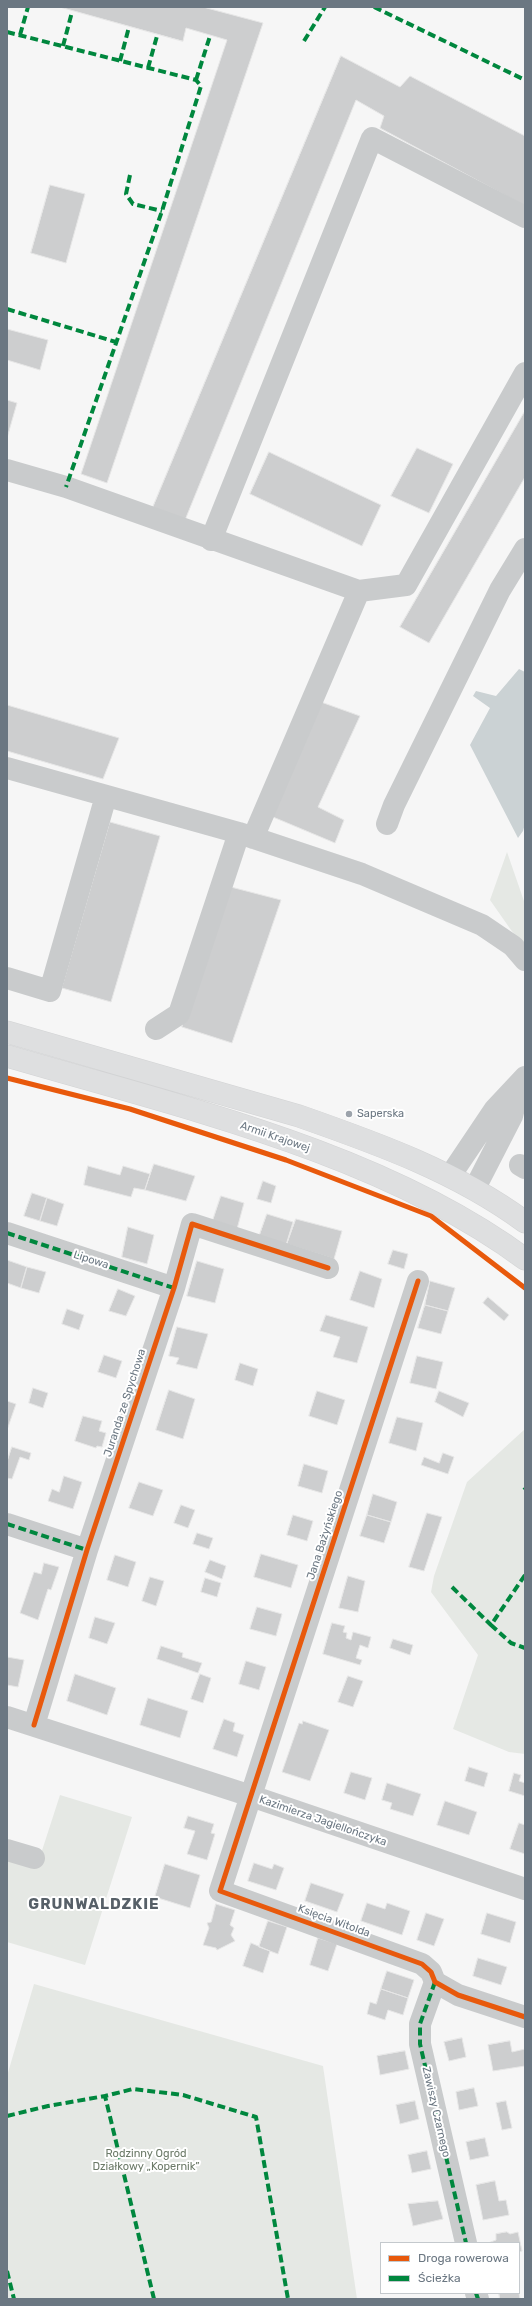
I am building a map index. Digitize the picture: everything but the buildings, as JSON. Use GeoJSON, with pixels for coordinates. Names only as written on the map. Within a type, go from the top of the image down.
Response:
{"type":"FeatureCollection","features":[{"type":"Feature","properties":{"kind":"main road"},"geometry":{"type":"LineString","coordinates":[[7,1032],[300,1116],[408,1156],[475,1188],[525,1222]]}},
{"type":"Feature","properties":{"kind":"main road","name":"Armii Krajowej"},"geometry":{"type":"LineString","coordinates":[[7,1056],[237,1124],[305,1147],[385,1179],[447,1210],[491,1236],[525,1259]]}},
{"type":"Feature","properties":{"kind":"main road"},"geometry":{"type":"LineString","coordinates":[[447,1210],[450,1176]]}},
{"type":"Feature","properties":{"kind":"main road"},"geometry":{"type":"LineString","coordinates":[[447,1210],[475,1188]]}},
{"type":"Feature","properties":{"kind":"street"},"geometry":{"type":"LineString","coordinates":[[211,540],[372,138],[525,217]]}},
{"type":"Feature","properties":{"kind":"street"},"geometry":{"type":"LineString","coordinates":[[7,470],[66,487],[211,540],[359,591],[406,585],[525,373]]}},
{"type":"Feature","properties":{"kind":"street"},"geometry":{"type":"LineString","coordinates":[[387,824],[394,805],[500,590],[525,549]]}},
{"type":"Feature","properties":{"kind":"street"},"geometry":{"type":"LineString","coordinates":[[156,1029],[179,1014],[246,835],[359,591]]}},
{"type":"Feature","properties":{"kind":"street"},"geometry":{"type":"LineString","coordinates":[[7,768],[246,835],[362,874],[482,925],[514,946],[525,960]]}},
{"type":"Feature","properties":{"kind":"street"},"geometry":{"type":"LineString","coordinates":[[7,978],[50,991],[106,796]]}},
{"type":"Feature","properties":{"kind":"street"},"geometry":{"type":"LineString","coordinates":[[450,1176],[495,1109],[523,1082]]}},
{"type":"Feature","properties":{"kind":"street"},"geometry":{"type":"LineString","coordinates":[[475,1188],[512,1116],[523,1082]]}},
{"type":"Feature","properties":{"kind":"street","name":"Juranda ze Spychowa"},"geometry":{"type":"LineString","coordinates":[[34,1725],[87,1550],[174,1288],[192,1224],[328,1268]]}},
{"type":"Feature","properties":{"kind":"street","name":"Lipowa"},"geometry":{"type":"LineString","coordinates":[[7,1233],[174,1288]]}},
{"type":"Feature","properties":{"kind":"street","name":"Jana Bażyńskiego"},"geometry":{"type":"LineString","coordinates":[[251,1796],[418,1281]]}},
{"type":"Feature","properties":{"kind":"street"},"geometry":{"type":"LineString","coordinates":[[7,1524],[87,1550]]}},
{"type":"Feature","properties":{"kind":"street","name":"Kazimierza Jagiellończyka"},"geometry":{"type":"LineString","coordinates":[[7,1718],[34,1725],[251,1796],[525,1889]]}},
{"type":"Feature","properties":{"kind":"street","name":"Księcia Witolda"},"geometry":{"type":"LineString","coordinates":[[251,1796],[220,1891],[422,1964],[431,1972],[435,1982],[458,1995],[525,2017]]}},
{"type":"Feature","properties":{"kind":"street"},"geometry":{"type":"LineString","coordinates":[[7,1850],[34,1858]]}},
{"type":"Feature","properties":{"kind":"street","name":"Zawiszy Czarnego"},"geometry":{"type":"LineString","coordinates":[[435,1982],[420,2024],[420,2044],[466,2242]]}},
{"type":"Feature","properties":{"kind":"green space"},"geometry":{"type":"Polygon","coordinates":[[[507,852],[525,904],[525,946],[511,930],[490,900],[507,852]]]}},
{"type":"Feature","properties":{"kind":"green space"},"geometry":{"type":"Polygon","coordinates":[[[525,1429],[525,1754],[509,1752],[453,1729],[478,1655],[431,1592],[434,1576],[467,1482],[525,1429]]]}},
{"type":"Feature","properties":{"kind":"green space"},"geometry":{"type":"Polygon","coordinates":[[[60,1795],[132,1817],[85,1965],[7,1942],[7,1857],[37,1866],[60,1795]]]}},
{"type":"Feature","properties":{"kind":"green space","name":"Rodzinny Ogród Działkowy „Kopernik”"},"geometry":{"type":"Polygon","coordinates":[[[34,1984],[323,2066],[357,2299],[7,2299],[7,2076],[34,1984]]]}},
{"type":"Feature","properties":{"kind":"shaded area"},"geometry":{"type":"Polygon","coordinates":[[[519,669],[525,672],[525,824],[523,831],[518,838],[470,745],[490,708],[473,696],[476,691],[496,696],[519,669]]]}},
{"type":"Feature","properties":{"kind":"marked path"},"geometry":{"type":"LineString","coordinates":[[20,35],[28,7]]}},
{"type":"Feature","properties":{"kind":"marked path"},"geometry":{"type":"LineString","coordinates":[[304,41],[325,7]]}},
{"type":"Feature","properties":{"kind":"marked path"},"geometry":{"type":"LineString","coordinates":[[374,7],[525,80]]}},
{"type":"Feature","properties":{"kind":"marked path"},"geometry":{"type":"LineString","coordinates":[[63,46],[72,12]]}},
{"type":"Feature","properties":{"kind":"marked path"},"geometry":{"type":"LineString","coordinates":[[120,61],[129,27]]}},
{"type":"Feature","properties":{"kind":"marked path"},"geometry":{"type":"LineString","coordinates":[[7,32],[196,80],[201,86],[162,211],[66,487]]}},
{"type":"Feature","properties":{"kind":"marked path"},"geometry":{"type":"LineString","coordinates":[[148,68],[157,36]]}},
{"type":"Feature","properties":{"kind":"marked path"},"geometry":{"type":"LineString","coordinates":[[196,80],[210,36]]}},
{"type":"Feature","properties":{"kind":"marked path"},"geometry":{"type":"LineString","coordinates":[[130,175],[126,194],[133,204],[162,211]]}},
{"type":"Feature","properties":{"kind":"marked path"},"geometry":{"type":"LineString","coordinates":[[7,309],[116,342]]}},
{"type":"Feature","properties":{"kind":"marked path"},"geometry":{"type":"LineString","coordinates":[[7,1233],[174,1288]]}},
{"type":"Feature","properties":{"kind":"marked path"},"geometry":{"type":"LineString","coordinates":[[7,1524],[87,1550]]}},
{"type":"Feature","properties":{"kind":"marked path"},"geometry":{"type":"LineString","coordinates":[[525,1575],[491,1625],[511,1643],[525,1648]]}},
{"type":"Feature","properties":{"kind":"marked path"},"geometry":{"type":"LineString","coordinates":[[452,1587],[491,1625]]}},
{"type":"Feature","properties":{"kind":"marked path"},"geometry":{"type":"LineString","coordinates":[[435,1982],[420,2024],[420,2044],[466,2242]]}},
{"type":"Feature","properties":{"kind":"marked path"},"geometry":{"type":"LineString","coordinates":[[154,2299],[105,2096],[133,2089],[183,2095],[256,2117],[288,2299]]}},
{"type":"Feature","properties":{"kind":"marked path"},"geometry":{"type":"LineString","coordinates":[[7,2116],[48,2106],[105,2096]]}},
{"type":"Feature","properties":{"kind":"marked path"},"geometry":{"type":"LineString","coordinates":[[7,2271],[14,2299]]}},
{"type":"Feature","properties":{"kind":"marked path"},"geometry":{"type":"LineString","coordinates":[[476,2294],[478,2299]]}},
{"type":"Feature","properties":{"kind":"cycle path"},"geometry":{"type":"LineString","coordinates":[[7,1078],[130,1109],[286,1160],[431,1216],[525,1288]]}},
{"type":"Feature","properties":{"kind":"cycle path"},"geometry":{"type":"LineString","coordinates":[[34,1725],[87,1550],[174,1288],[192,1224],[328,1268]]}},
{"type":"Feature","properties":{"kind":"cycle path"},"geometry":{"type":"LineString","coordinates":[[418,1281],[220,1891],[422,1964],[431,1972],[435,1982],[458,1995],[525,2017]]}},
{"type":"Feature","properties":{"kind":"place","name":"Saperska"},"geometry":{"type":"Point","coordinates":[349,1114]}},
{"type":"Feature","properties":{"kind":"district","name":"GRUNWALDZKIE"},"geometry":{"type":"Point","coordinates":[94,1905]}}]}
